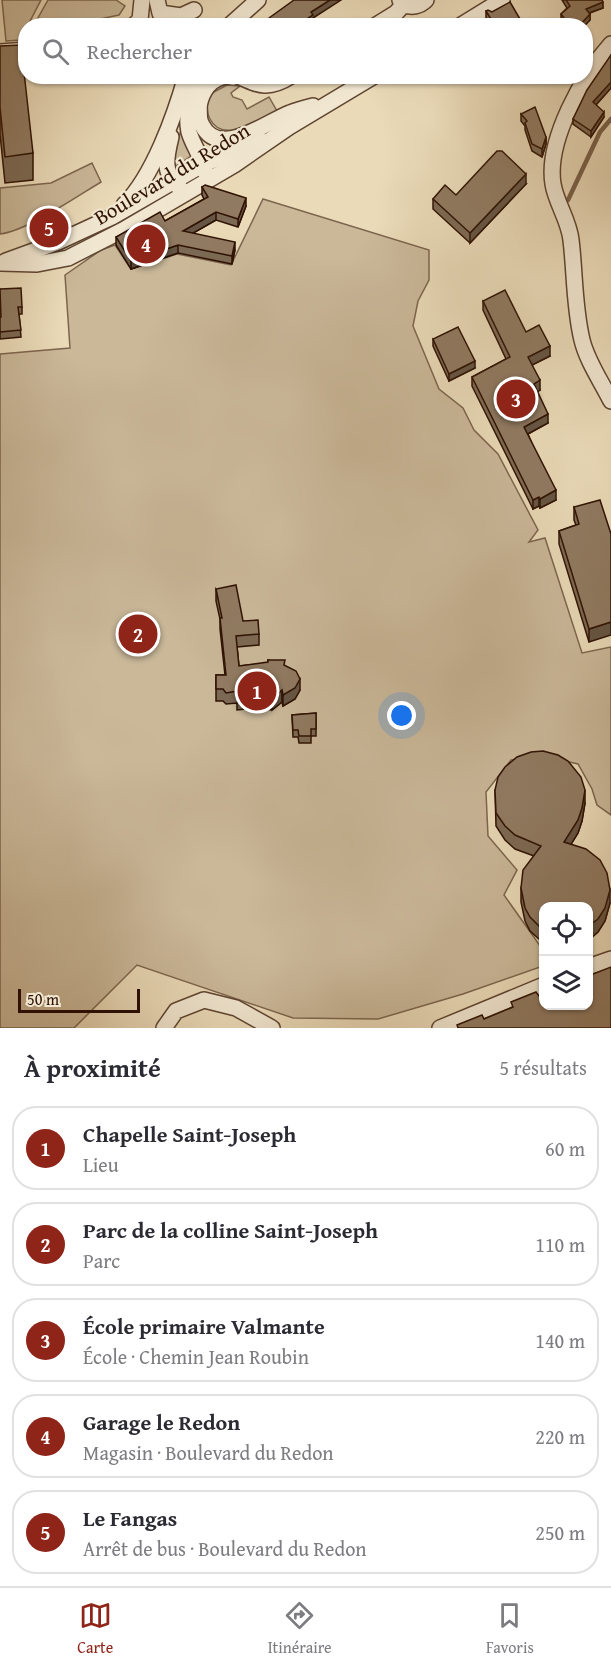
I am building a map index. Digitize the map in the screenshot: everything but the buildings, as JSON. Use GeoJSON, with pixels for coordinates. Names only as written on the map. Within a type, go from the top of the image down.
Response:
{"type":"FeatureCollection","features":[{"type":"Feature","properties":{"kind":"street"},"geometry":{"type":"LineString","coordinates":[[139,18],[142,0]]}},
{"type":"Feature","properties":{"kind":"street"},"geometry":{"type":"LineString","coordinates":[[238,18],[258,0]]}},
{"type":"Feature","properties":{"kind":"street"},"geometry":{"type":"LineString","coordinates":[[388,18],[396,13],[401,2],[417,6],[426,0]]}},
{"type":"Feature","properties":{"kind":"street"},"geometry":{"type":"LineString","coordinates":[[473,18],[502,0]]}},
{"type":"Feature","properties":{"kind":"street"},"geometry":{"type":"LineString","coordinates":[[159,11],[181,16],[197,5]]}},
{"type":"Feature","properties":{"kind":"street"},"geometry":{"type":"LineString","coordinates":[[188,18],[197,5]]}},
{"type":"Feature","properties":{"kind":"street"},"geometry":{"type":"LineString","coordinates":[[593,68],[611,44]]}},
{"type":"Feature","properties":{"kind":"street"},"geometry":{"type":"LineString","coordinates":[[0,52],[18,51]]}},
{"type":"Feature","properties":{"kind":"street"},"geometry":{"type":"LineString","coordinates":[[190,92],[202,93],[209,84]]}},
{"type":"Feature","properties":{"kind":"street"},"geometry":{"type":"LineString","coordinates":[[256,84],[272,86],[276,84]]}},
{"type":"Feature","properties":{"kind":"street","name":"Boulevard du Redon"},"geometry":{"type":"LineString","coordinates":[[2,263],[37,264],[68,258],[123,230],[234,165],[289,127],[361,84]]}},
{"type":"Feature","properties":{"kind":"street"},"geometry":{"type":"LineString","coordinates":[[582,84],[565,119],[552,161],[553,184],[571,238],[575,294],[582,341],[611,401]]}},
{"type":"Feature","properties":{"kind":"street"},"geometry":{"type":"LineString","coordinates":[[190,92],[201,125],[208,133],[216,137],[233,138],[242,137],[290,113],[336,99]]}},
{"type":"Feature","properties":{"kind":"street"},"geometry":{"type":"LineString","coordinates":[[190,92],[189,132],[204,164],[206,181]]}},
{"type":"Feature","properties":{"kind":"street"},"geometry":{"type":"LineString","coordinates":[[185,193],[167,174],[166,162],[190,92]]}},
{"type":"Feature","properties":{"kind":"street"},"geometry":{"type":"LineString","coordinates":[[112,217],[134,196],[143,182],[162,140],[190,92]]}},
{"type":"Feature","properties":{"kind":"street","name":"Boulevard du Redon"},"geometry":{"type":"LineString","coordinates":[[2,263],[58,242],[112,217],[204,164],[289,127]]}},
{"type":"Feature","properties":{"kind":"street"},"geometry":{"type":"LineString","coordinates":[[593,965],[611,959]]}},
{"type":"Feature","properties":{"kind":"street"},"geometry":{"type":"LineString","coordinates":[[440,1028],[539,987]]}},
{"type":"Feature","properties":{"kind":"street"},"geometry":{"type":"LineString","coordinates":[[164,1028],[176,1011],[204,1000],[236,1008],[272,1028]]}},
{"type":"Feature","properties":{"kind":"shaded area"},"geometry":{"type":"Polygon","coordinates":[[[2,0],[41,0],[32,18],[18,18],[18,40],[6,41],[2,0]]]}},
{"type":"Feature","properties":{"kind":"shaded area"},"geometry":{"type":"Polygon","coordinates":[[[48,0],[116,0],[125,6],[119,15],[103,18],[38,18],[48,0]]]}},
{"type":"Feature","properties":{"kind":"shaded area"},"geometry":{"type":"Polygon","coordinates":[[[227,85],[240,86],[231,93],[233,97],[242,100],[247,109],[269,97],[277,111],[242,128],[224,130],[216,126],[208,116],[208,102],[212,93],[227,85]]]}},
{"type":"Feature","properties":{"kind":"shaded area"},"geometry":{"type":"Polygon","coordinates":[[[181,130],[191,156],[173,168],[171,164],[181,130]]]}},
{"type":"Feature","properties":{"kind":"shaded area"},"geometry":{"type":"Polygon","coordinates":[[[92,163],[101,182],[24,227],[0,234],[0,188],[51,183],[92,163]]]}},
{"type":"Feature","properties":{"kind":"shaded area"},"geometry":{"type":"Polygon","coordinates":[[[263,199],[429,250],[429,280],[418,301],[413,326],[439,389],[463,408],[474,430],[498,454],[538,530],[529,542],[545,538],[582,653],[611,647],[611,815],[597,805],[592,789],[578,764],[543,756],[511,760],[486,792],[488,836],[517,870],[504,895],[539,944],[539,967],[463,994],[378,1019],[293,1018],[137,965],[74,1028],[0,1028],[0,354],[70,348],[65,275],[101,250],[115,245],[131,269],[177,254],[231,265],[263,199]]]}},
{"type":"Feature","properties":{"kind":"waterway"},"geometry":{"type":"LineString","coordinates":[[568,200],[600,132],[611,119]]}},
{"type":"Feature","properties":{"kind":"place","name":"Le Fangas"},"geometry":{"type":"Point","coordinates":[49,228]}},
{"type":"Feature","properties":{"kind":"place","name":"Garage le Redon"},"geometry":{"type":"Point","coordinates":[146,244]}},
{"type":"Feature","properties":{"kind":"place","name":"École primaire Valmante"},"geometry":{"type":"Point","coordinates":[516,399]}},
{"type":"Feature","properties":{"kind":"place","name":"Parc de la colline Saint-Joseph"},"geometry":{"type":"Point","coordinates":[138,634]}},
{"type":"Feature","properties":{"kind":"place","name":"Chapelle Saint-Joseph"},"geometry":{"type":"Point","coordinates":[257,691]}}]}
